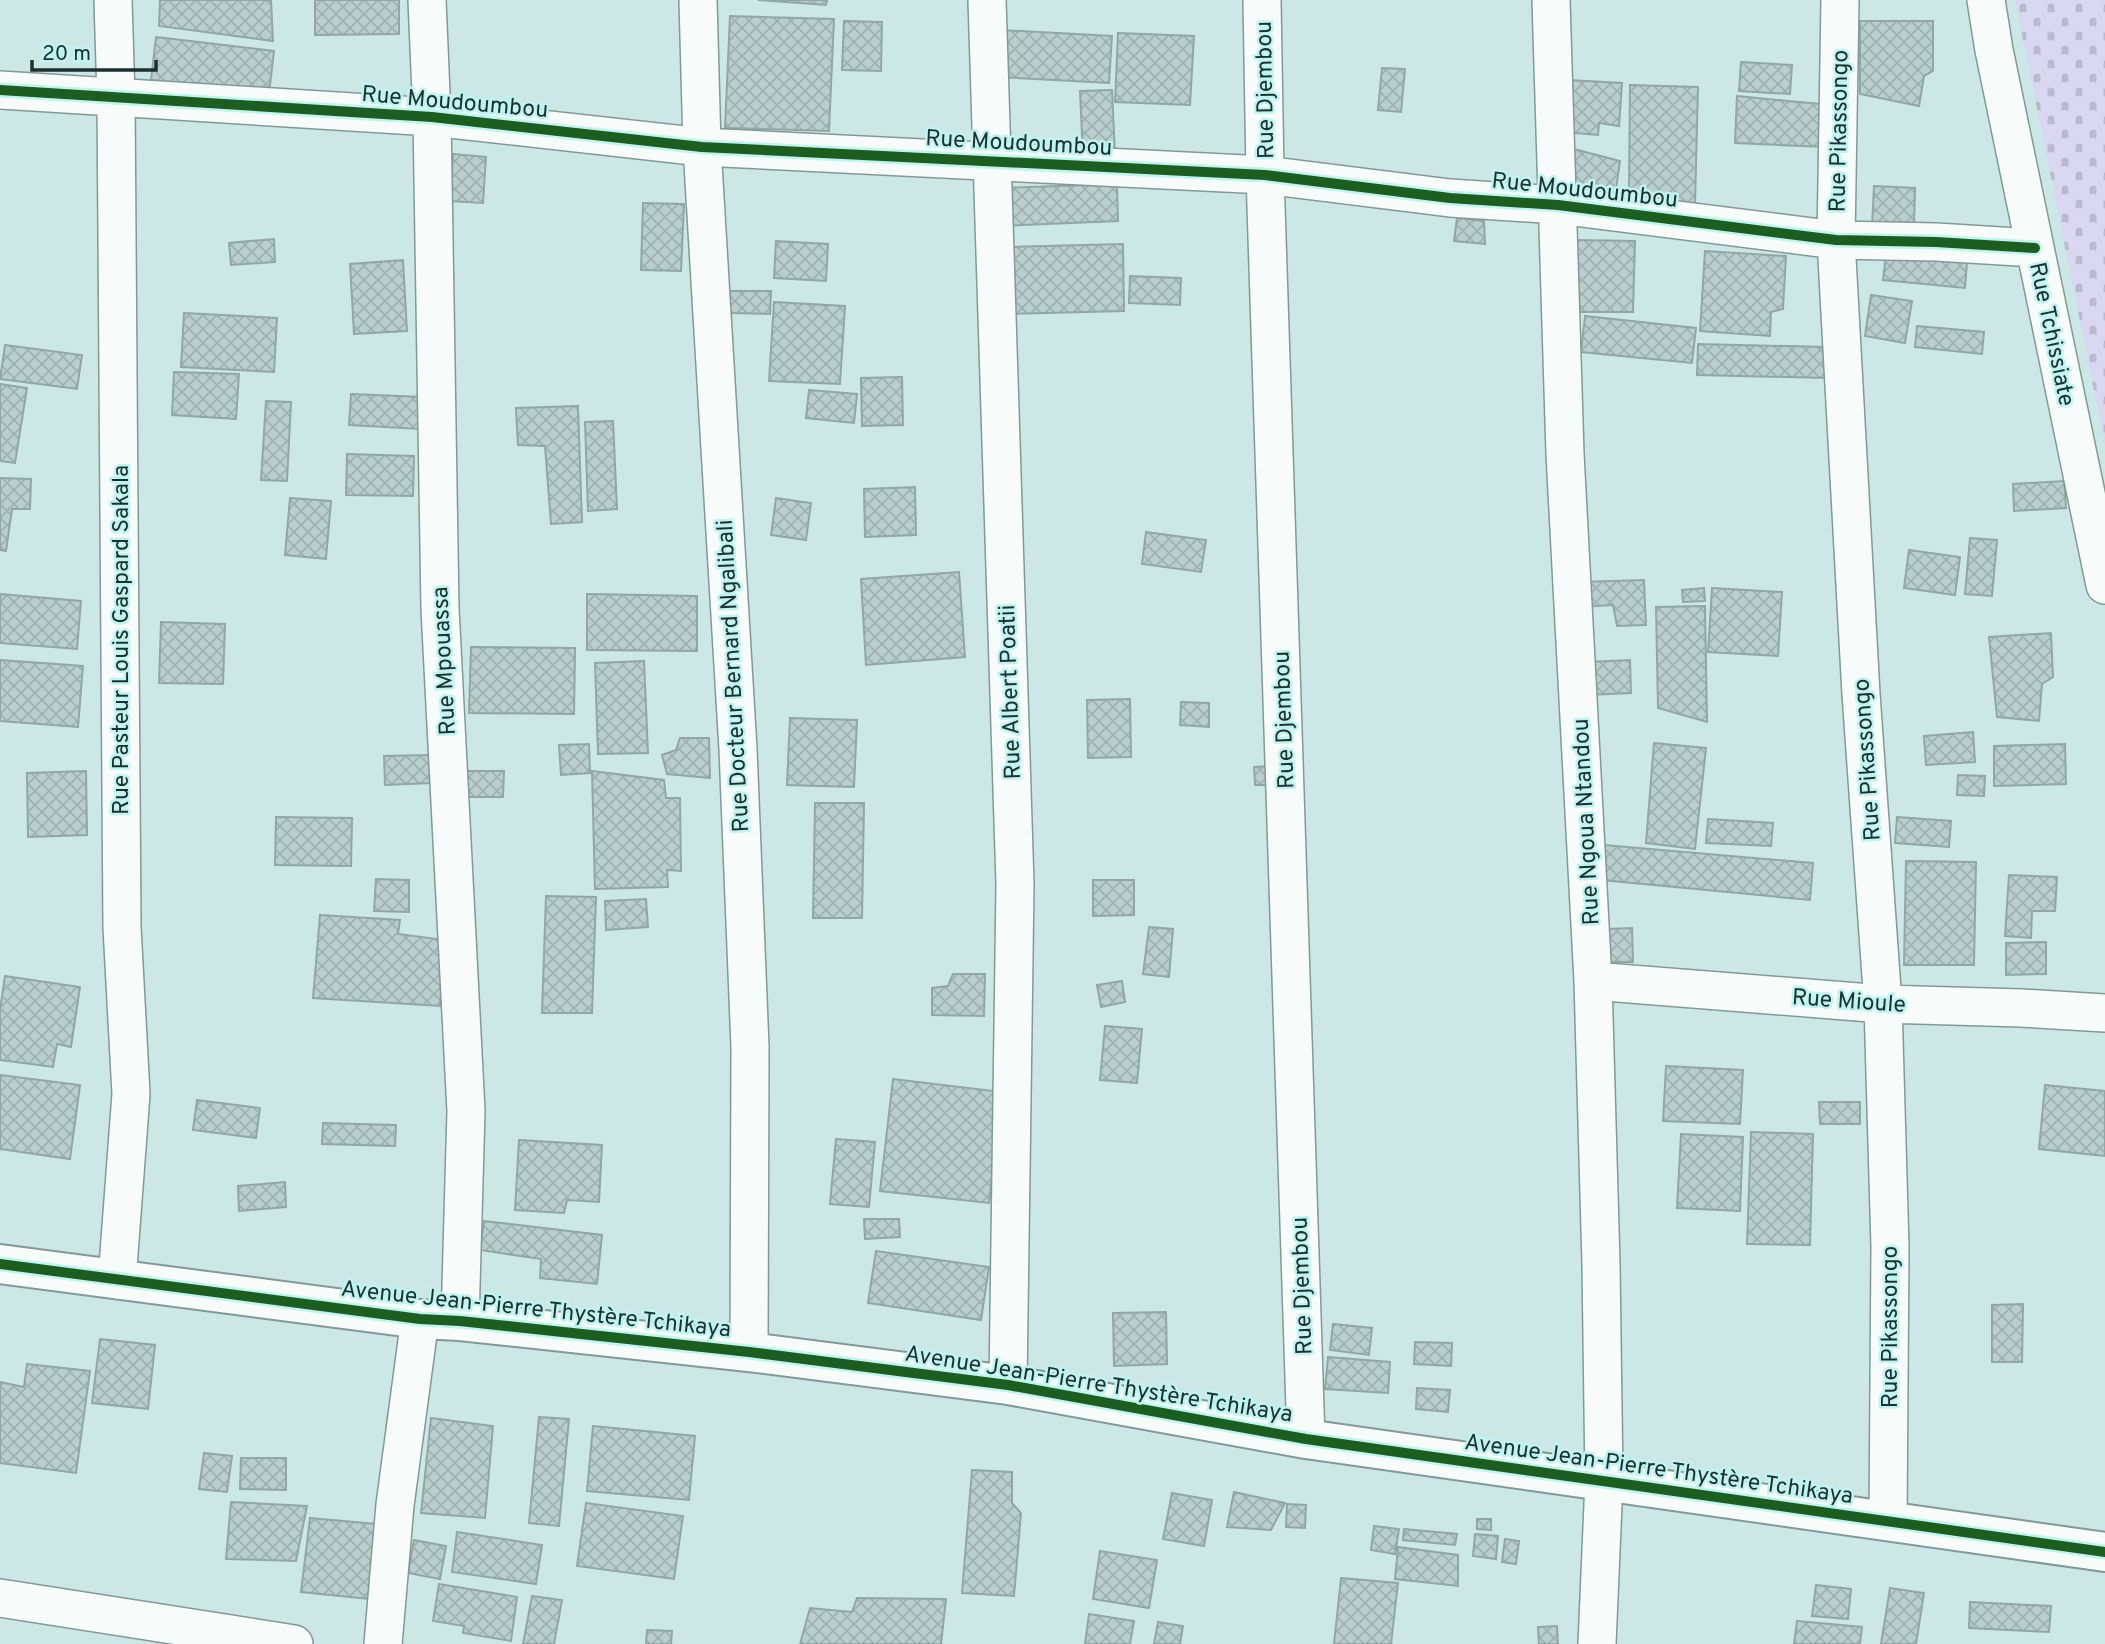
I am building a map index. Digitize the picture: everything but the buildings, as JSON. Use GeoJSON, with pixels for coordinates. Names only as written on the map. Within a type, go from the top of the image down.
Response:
{"type":"FeatureCollection","features":[{"type":"Feature","properties":{"kind":"street","name":"Rue Pasteur Louis Gaspard Sakala"},"geometry":{"type":"LineString","coordinates":[[113,0],[122,927],[131,1094],[117,1280]]}},
{"type":"Feature","properties":{"kind":"street","name":"Rue Mpouassa"},"geometry":{"type":"LineString","coordinates":[[427,0],[432,117],[440,610],[466,1111],[460,1321]]}},
{"type":"Feature","properties":{"kind":"street","name":"Rue Docteur Bernard Ngalibali"},"geometry":{"type":"LineString","coordinates":[[698,0],[702,147],[738,749],[749,1020],[749,1352]]}},
{"type":"Feature","properties":{"kind":"street","name":"Rue Albert Poatii"},"geometry":{"type":"LineString","coordinates":[[987,0],[1016,884],[1008,1385]]}},
{"type":"Feature","properties":{"kind":"street","name":"Rue Djembou"},"geometry":{"type":"LineString","coordinates":[[1262,0],[1265,176],[1306,1439]]}},
{"type":"Feature","properties":{"kind":"street","name":"Rue Ngoua Ntandou"},"geometry":{"type":"LineString","coordinates":[[1551,0],[1565,454],[1593,981],[1601,1264],[1604,1481],[1597,1644]]}},
{"type":"Feature","properties":{"kind":"street","name":"Rue Pikassongo"},"geometry":{"type":"LineString","coordinates":[[1840,0],[1836,240],[1860,680],[1883,1004],[1890,1247],[1888,1521]]}},
{"type":"Feature","properties":{"kind":"street","name":"Rue Tchissiate"},"geometry":{"type":"LineString","coordinates":[[1986,0],[1994,50],[2105,585]]}},
{"type":"Feature","properties":{"kind":"street","name":"Rue Moudoumbou"},"geometry":{"type":"LineString","coordinates":[[0,90],[432,117],[702,147],[1265,176],[1450,198],[1558,205],[1836,240],[2035,248]]}},
{"type":"Feature","properties":{"kind":"street","name":"Rue Mioule"},"geometry":{"type":"LineString","coordinates":[[1593,981],[1883,1004],[2105,1013]]}},
{"type":"Feature","properties":{"kind":"street","name":"Avenue Jean-Pierre Thystère Tchikaya"},"geometry":{"type":"LineString","coordinates":[[0,1264],[420,1319],[749,1352],[1008,1385],[1306,1439],[2105,1552]]}},
{"type":"Feature","properties":{"kind":"street"},"geometry":{"type":"LineString","coordinates":[[383,1644],[395,1505],[420,1319]]}},
{"type":"Feature","properties":{"kind":"street"},"geometry":{"type":"LineString","coordinates":[[0,1598],[293,1644]]}},
{"type":"Feature","properties":{"kind":"green space"},"geometry":{"type":"Polygon","coordinates":[[[2015,0],[2105,0],[2105,445],[2015,0]]]}},
{"type":"Feature","properties":{"kind":"cycle path"},"geometry":{"type":"LineString","coordinates":[[0,90],[432,117],[702,147],[1265,175],[1450,198],[1558,205],[1836,240],[2035,248]]}},
{"type":"Feature","properties":{"kind":"cycle path"},"geometry":{"type":"LineString","coordinates":[[0,1264],[420,1319],[749,1352],[1008,1385],[1306,1439],[2105,1552]]}}]}
